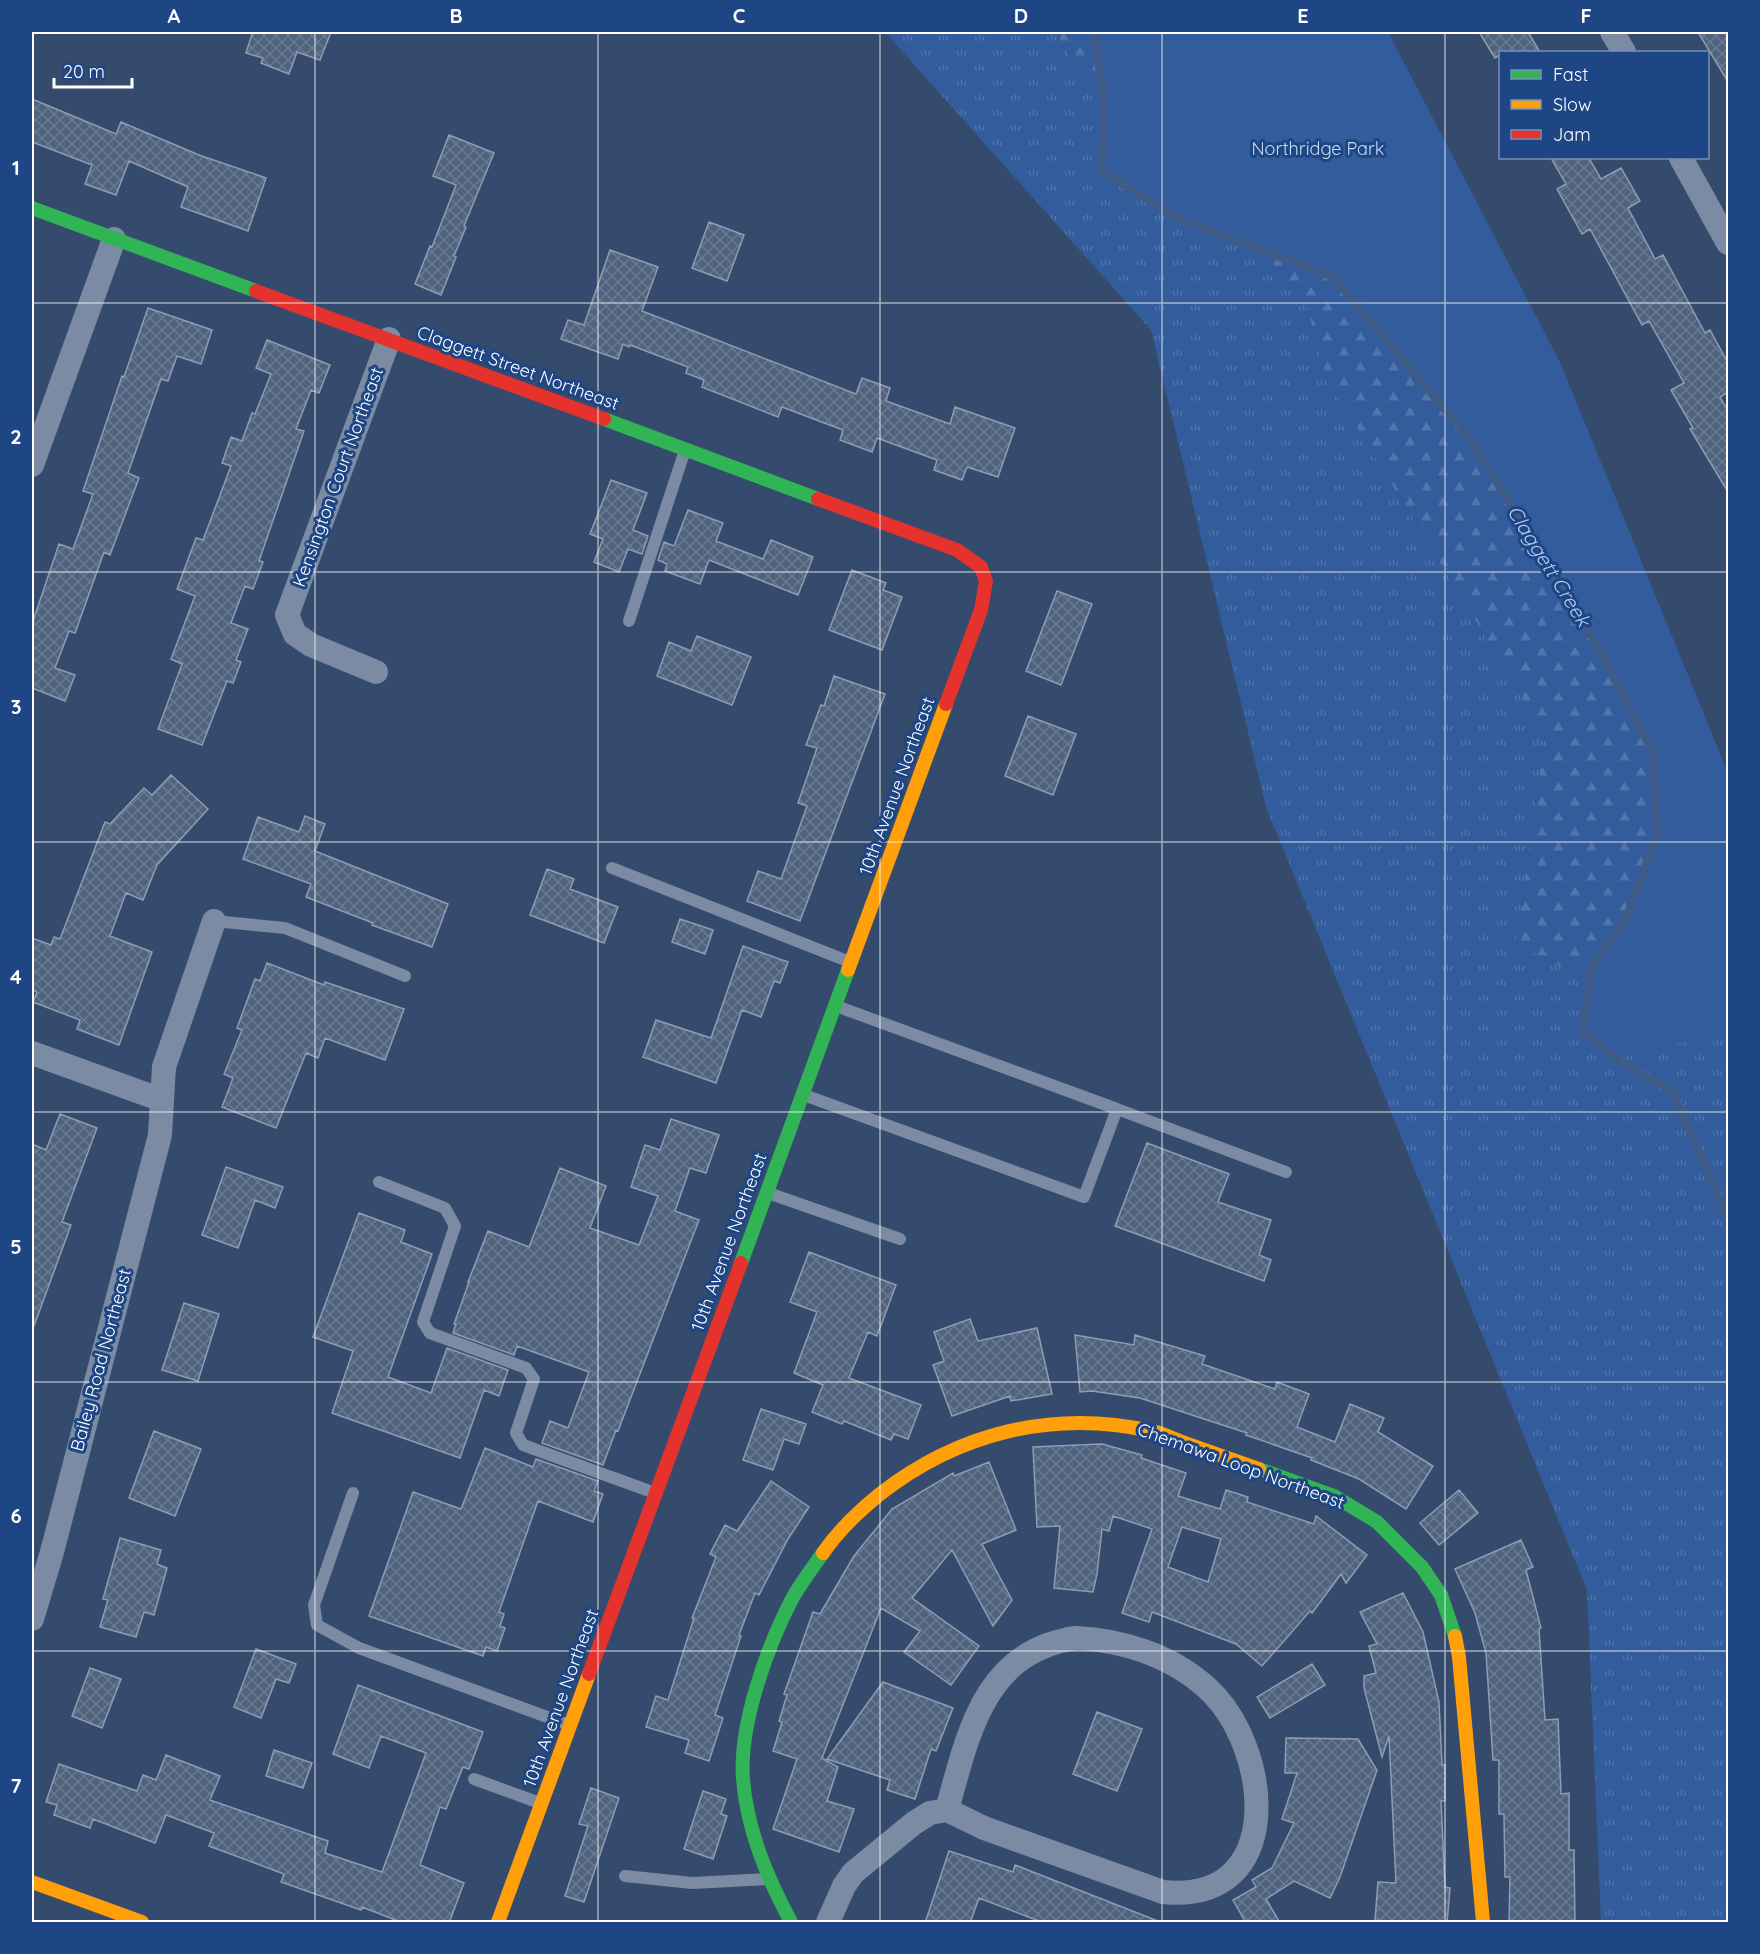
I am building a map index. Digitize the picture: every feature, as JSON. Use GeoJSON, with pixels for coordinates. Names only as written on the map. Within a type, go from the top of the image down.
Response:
{"type":"FeatureCollection","features":[{"type":"Feature","properties":{"kind":"street"},"geometry":{"type":"LineString","coordinates":[[1612,32],[1623,51]]}},
{"type":"Feature","properties":{"kind":"street"},"geometry":{"type":"LineString","coordinates":[[1682,159],[1728,243]]}},
{"type":"Feature","properties":{"kind":"street","name":"Claggett Street Northeast"},"geometry":{"type":"LineString","coordinates":[[32,208],[957,550],[975,559],[985,573]]}},
{"type":"Feature","properties":{"kind":"street"},"geometry":{"type":"LineString","coordinates":[[32,465],[114,239]]}},
{"type":"Feature","properties":{"kind":"street","name":"Kensington Court Northeast"},"geometry":{"type":"LineString","coordinates":[[376,672],[311,645],[295,634],[286,615],[389,339]]}},
{"type":"Feature","properties":{"kind":"street","name":"10th Avenue Northeast"},"geometry":{"type":"LineString","coordinates":[[498,1923],[981,610],[985,592],[985,573]]}},
{"type":"Feature","properties":{"kind":"street","name":"Bailey Road Northeast"},"geometry":{"type":"LineString","coordinates":[[32,1619],[52,1552],[160,1136],[164,1067],[214,921]]}},
{"type":"Feature","properties":{"kind":"street"},"geometry":{"type":"LineString","coordinates":[[32,1053],[162,1100]]}},
{"type":"Feature","properties":{"kind":"street","name":"Chemawa Loop Northeast"},"geometry":{"type":"LineString","coordinates":[[791,1923],[770,1879],[752,1830],[742,1775],[744,1747],[759,1682],[781,1620],[815,1563],[847,1524],[879,1493],[931,1459],[991,1434],[1020,1426],[1062,1422],[1131,1426],[1152,1431],[1334,1496],[1377,1522],[1422,1567],[1441,1595],[1452,1624],[1459,1657],[1483,1923]]}},
{"type":"Feature","properties":{"kind":"street"},"geometry":{"type":"LineString","coordinates":[[828,1923],[844,1886],[853,1873],[914,1823],[930,1813],[947,1810],[984,1828],[1163,1893],[1184,1894],[1221,1882],[1238,1868],[1249,1849],[1256,1828],[1257,1799],[1255,1779],[1236,1728],[1223,1705],[1205,1687],[1182,1669],[1150,1653],[1103,1639],[1076,1638],[1057,1640],[1020,1658],[990,1690],[975,1718],[947,1810]]}},
{"type":"Feature","properties":{"kind":"street"},"geometry":{"type":"LineString","coordinates":[[32,1882],[142,1923]]}},
{"type":"Feature","properties":{"kind":"lane"},"geometry":{"type":"LineString","coordinates":[[629,621],[685,449]]}},
{"type":"Feature","properties":{"kind":"lane"},"geometry":{"type":"LineString","coordinates":[[612,868],[851,962]]}},
{"type":"Feature","properties":{"kind":"lane"},"geometry":{"type":"LineString","coordinates":[[214,921],[285,928],[405,976]]}},
{"type":"Feature","properties":{"kind":"lane"},"geometry":{"type":"LineString","coordinates":[[835,1006],[1286,1172]]}},
{"type":"Feature","properties":{"kind":"lane"},"geometry":{"type":"LineString","coordinates":[[802,1095],[1084,1197],[1116,1109]]}},
{"type":"Feature","properties":{"kind":"lane"},"geometry":{"type":"LineString","coordinates":[[379,1182],[445,1208],[455,1226],[423,1322],[430,1333],[526,1368],[534,1379],[516,1432],[523,1445],[656,1494]]}},
{"type":"Feature","properties":{"kind":"lane"},"geometry":{"type":"LineString","coordinates":[[766,1192],[900,1239]]}},
{"type":"Feature","properties":{"kind":"lane"},"geometry":{"type":"LineString","coordinates":[[353,1493],[314,1605],[317,1625],[359,1648],[570,1726]]}},
{"type":"Feature","properties":{"kind":"lane"},"geometry":{"type":"LineString","coordinates":[[474,1779],[542,1803]]}},
{"type":"Feature","properties":{"kind":"lane"},"geometry":{"type":"LineString","coordinates":[[625,1876],[692,1883],[770,1879]]}},
{"type":"Feature","properties":{"kind":"green space"},"geometry":{"type":"Polygon","coordinates":[[[885,32],[1059,32],[1061,45],[1146,152],[1304,292],[1327,379],[1545,733],[1516,944],[1701,1038],[1728,1038],[1728,1922],[1601,1922],[1587,1590],[1266,807],[1151,330],[885,32]]]}},
{"type":"Feature","properties":{"kind":"green space","name":"Northridge Park"},"geometry":{"type":"Polygon","coordinates":[[[1059,32],[1388,32],[1728,777],[1728,1038],[1701,1038],[1516,944],[1545,733],[1327,379],[1303,292],[1146,152],[1061,45],[1059,32]]]}},
{"type":"Feature","properties":{"kind":"green space","name":"Northridge Park"},"geometry":{"type":"Polygon","coordinates":[[[1093,32],[1388,32],[1560,362],[1728,773],[1728,1032],[1616,1058],[1583,1031],[1591,969],[1627,917],[1657,833],[1653,753],[1591,635],[1471,440],[1333,277],[1177,218],[1102,171],[1104,96],[1093,32]]]}},
{"type":"Feature","properties":{"kind":"building"},"geometry":{"type":"Polygon","coordinates":[[[250,32],[331,32],[320,60],[297,52],[289,74],[261,63],[263,58],[246,53],[252,34],[250,32]]]}},
{"type":"Feature","properties":{"kind":"building"},"geometry":{"type":"Polygon","coordinates":[[[1479,32],[1528,32],[1539,51],[1499,51],[1499,56],[1495,58],[1479,32]]]}},
{"type":"Feature","properties":{"kind":"building"},"geometry":{"type":"Polygon","coordinates":[[[1698,32],[1728,32],[1728,82],[1698,32]]]}},
{"type":"Feature","properties":{"kind":"building"},"geometry":{"type":"Polygon","coordinates":[[[32,99],[116,134],[121,122],[199,155],[266,178],[248,231],[181,207],[188,187],[129,161],[116,195],[85,184],[92,165],[32,142],[32,99]]]}},
{"type":"Feature","properties":{"kind":"building"},"geometry":{"type":"Polygon","coordinates":[[[449,135],[494,153],[464,226],[466,227],[454,256],[456,257],[441,295],[415,284],[456,185],[433,176],[449,135]]]}},
{"type":"Feature","properties":{"kind":"building"},"geometry":{"type":"Polygon","coordinates":[[[1552,159],[1590,159],[1601,179],[1621,168],[1640,201],[1628,208],[1655,259],[1663,255],[1705,333],[1710,330],[1728,363],[1728,392],[1720,397],[1728,411],[1728,492],[1690,429],[1693,428],[1671,390],[1684,383],[1649,321],[1642,325],[1590,229],[1582,234],[1557,189],[1566,184],[1552,159]]]}},
{"type":"Feature","properties":{"kind":"building"},"geometry":{"type":"Polygon","coordinates":[[[709,222],[744,235],[727,281],[692,268],[709,222]]]}},
{"type":"Feature","properties":{"kind":"building"},"geometry":{"type":"Polygon","coordinates":[[[610,250],[658,267],[642,311],[856,394],[862,378],[890,388],[886,401],[950,424],[955,407],[1015,428],[998,477],[967,467],[962,480],[934,470],[937,460],[877,438],[872,452],[840,440],[843,430],[782,407],[778,417],[702,387],[704,380],[686,373],[688,367],[630,345],[629,347],[623,344],[618,359],[561,339],[568,320],[584,325],[610,250]]]}},
{"type":"Feature","properties":{"kind":"building"},"geometry":{"type":"Polygon","coordinates":[[[148,308],[212,330],[201,364],[177,356],[168,381],[161,379],[128,473],[139,478],[110,555],[104,552],[75,633],[69,631],[55,668],[75,675],[65,701],[32,688],[32,624],[59,544],[73,549],[93,494],[83,491],[148,308]]]}},
{"type":"Feature","properties":{"kind":"building"},"geometry":{"type":"Polygon","coordinates":[[[267,340],[330,365],[319,393],[311,390],[296,429],[304,431],[259,561],[263,562],[253,589],[245,586],[231,623],[248,629],[236,660],[241,662],[233,683],[227,681],[202,745],[158,729],[182,664],[171,659],[195,596],[177,589],[196,538],[203,540],[231,466],[222,463],[231,437],[242,441],[252,413],[255,414],[271,374],[256,368],[267,340]]]}},
{"type":"Feature","properties":{"kind":"building"},"geometry":{"type":"Polygon","coordinates":[[[611,480],[647,493],[633,530],[648,536],[642,554],[628,549],[619,572],[594,562],[603,539],[590,534],[611,480]]]}},
{"type":"Feature","properties":{"kind":"building"},"geometry":{"type":"Polygon","coordinates":[[[688,510],[723,523],[716,541],[763,559],[771,540],[813,557],[798,595],[709,560],[700,584],[665,571],[667,564],[658,560],[664,542],[674,546],[688,510]]]}},
{"type":"Feature","properties":{"kind":"building"},"geometry":{"type":"Polygon","coordinates":[[[852,570],[886,583],[883,590],[902,597],[882,650],[829,630],[852,570]]]}},
{"type":"Feature","properties":{"kind":"building"},"geometry":{"type":"Polygon","coordinates":[[[1057,591],[1092,604],[1061,685],[1026,671],[1057,591]]]}},
{"type":"Feature","properties":{"kind":"building"},"geometry":{"type":"Polygon","coordinates":[[[697,636],[751,657],[732,705],[657,676],[669,642],[691,651],[697,636]]]}},
{"type":"Feature","properties":{"kind":"building"},"geometry":{"type":"Polygon","coordinates":[[[834,676],[885,694],[800,921],[747,901],[758,871],[781,879],[807,806],[798,803],[817,748],[806,745],[821,705],[824,706],[834,676]]]}},
{"type":"Feature","properties":{"kind":"building"},"geometry":{"type":"Polygon","coordinates":[[[1028,716],[1076,734],[1053,795],[1005,776],[1028,716]]]}},
{"type":"Feature","properties":{"kind":"building"},"geometry":{"type":"Polygon","coordinates":[[[171,775],[208,809],[157,865],[143,900],[126,893],[110,936],[152,952],[119,1045],[77,1029],[80,1020],[33,1002],[37,992],[32,989],[32,938],[51,945],[54,937],[60,939],[105,822],[110,824],[144,788],[152,795],[171,775]]]}},
{"type":"Feature","properties":{"kind":"building"},"geometry":{"type":"Polygon","coordinates":[[[305,816],[325,824],[315,851],[448,904],[432,947],[306,897],[311,884],[243,859],[258,817],[299,832],[305,816]]]}},
{"type":"Feature","properties":{"kind":"building"},"geometry":{"type":"Polygon","coordinates":[[[547,869],[574,879],[570,889],[618,907],[604,943],[530,915],[547,869]]]}},
{"type":"Feature","properties":{"kind":"building"},"geometry":{"type":"Polygon","coordinates":[[[680,919],[713,930],[705,954],[672,942],[680,919]]]}},
{"type":"Feature","properties":{"kind":"building"},"geometry":{"type":"Polygon","coordinates":[[[743,946],[788,962],[780,983],[774,981],[761,1017],[742,1010],[716,1083],[643,1057],[656,1020],[711,1038],[743,946]]]}},
{"type":"Feature","properties":{"kind":"building"},"geometry":{"type":"Polygon","coordinates":[[[267,963],[324,985],[325,982],[404,1009],[385,1060],[325,1038],[318,1058],[306,1053],[276,1128],[222,1107],[233,1078],[224,1074],[242,1030],[237,1028],[255,979],[260,981],[267,963]]]}},
{"type":"Feature","properties":{"kind":"building"},"geometry":{"type":"Polygon","coordinates":[[[60,1114],[97,1128],[62,1222],[71,1225],[34,1326],[32,1325],[32,1144],[46,1150],[60,1114]]]}},
{"type":"Feature","properties":{"kind":"building"},"geometry":{"type":"Polygon","coordinates":[[[671,1119],[719,1135],[706,1173],[690,1168],[675,1211],[699,1220],[603,1465],[542,1443],[550,1421],[568,1428],[589,1372],[517,1346],[514,1355],[453,1333],[456,1324],[454,1324],[488,1231],[529,1247],[560,1168],[606,1186],[590,1228],[639,1245],[658,1196],[631,1187],[645,1145],[660,1150],[671,1119]]]}},
{"type":"Feature","properties":{"kind":"building"},"geometry":{"type":"Polygon","coordinates":[[[1147,1143],[1229,1174],[1218,1202],[1271,1220],[1259,1255],[1271,1260],[1264,1281],[1115,1226],[1147,1143]]]}},
{"type":"Feature","properties":{"kind":"building"},"geometry":{"type":"Polygon","coordinates":[[[226,1167],[283,1187],[275,1208],[255,1200],[238,1248],[202,1235],[226,1167]]]}},
{"type":"Feature","properties":{"kind":"building"},"geometry":{"type":"Polygon","coordinates":[[[359,1213],[405,1230],[401,1242],[432,1254],[388,1377],[431,1393],[447,1348],[508,1370],[499,1396],[484,1390],[460,1458],[332,1413],[353,1351],[313,1337],[359,1213]]]}},
{"type":"Feature","properties":{"kind":"building"},"geometry":{"type":"Polygon","coordinates":[[[809,1252],[896,1285],[877,1336],[868,1332],[849,1378],[921,1405],[908,1439],[894,1434],[891,1440],[844,1421],[842,1424],[812,1412],[823,1385],[794,1373],[817,1312],[790,1302],[809,1252]]]}},
{"type":"Feature","properties":{"kind":"building"},"geometry":{"type":"Polygon","coordinates":[[[184,1303],[219,1314],[198,1381],[162,1370],[184,1303]]]}},
{"type":"Feature","properties":{"kind":"building"},"geometry":{"type":"Polygon","coordinates":[[[970,1319],[978,1341],[1037,1328],[1052,1394],[1011,1401],[1010,1396],[952,1416],[933,1365],[944,1361],[934,1332],[970,1319]]]}},
{"type":"Feature","properties":{"kind":"building"},"geometry":{"type":"Polygon","coordinates":[[[1075,1335],[1134,1345],[1135,1335],[1205,1356],[1202,1364],[1275,1389],[1277,1382],[1309,1394],[1297,1427],[1335,1442],[1350,1404],[1384,1418],[1378,1432],[1433,1466],[1406,1509],[1359,1479],[1311,1460],[1312,1458],[1246,1435],[1247,1433],[1140,1398],[1092,1391],[1080,1392],[1075,1335]]]}},
{"type":"Feature","properties":{"kind":"building"},"geometry":{"type":"Polygon","coordinates":[[[761,1409],[806,1424],[799,1444],[784,1439],[773,1470],[743,1460],[761,1409]]]}},
{"type":"Feature","properties":{"kind":"building"},"geometry":{"type":"Polygon","coordinates":[[[154,1431],[201,1449],[175,1516],[129,1498],[154,1431]]]}},
{"type":"Feature","properties":{"kind":"building"},"geometry":{"type":"Polygon","coordinates":[[[1102,1444],[1142,1455],[1141,1458],[1186,1473],[1178,1496],[1220,1509],[1226,1490],[1248,1497],[1247,1502],[1314,1524],[1316,1516],[1367,1555],[1346,1583],[1341,1574],[1312,1613],[1310,1611],[1262,1666],[1236,1644],[1152,1612],[1149,1622],[1122,1613],[1152,1529],[1113,1516],[1109,1531],[1102,1529],[1093,1592],[1054,1588],[1060,1526],[1037,1527],[1033,1447],[1102,1444]],[[1182,1527],[1168,1567],[1208,1582],[1221,1539],[1182,1527]]]}},
{"type":"Feature","properties":{"kind":"building"},"geometry":{"type":"Polygon","coordinates":[[[485,1448],[533,1467],[536,1459],[598,1481],[594,1491],[603,1494],[593,1522],[538,1501],[499,1612],[504,1614],[500,1626],[505,1628],[497,1651],[486,1647],[483,1656],[369,1616],[413,1492],[461,1509],[485,1448]]]}},
{"type":"Feature","properties":{"kind":"building"},"geometry":{"type":"Polygon","coordinates":[[[989,1462],[1016,1530],[982,1544],[1012,1600],[993,1626],[952,1550],[912,1598],[979,1646],[951,1685],[904,1652],[920,1631],[881,1608],[822,1758],[838,1767],[827,1801],[854,1809],[839,1852],[773,1829],[797,1759],[773,1751],[782,1722],[779,1721],[787,1695],[784,1694],[813,1612],[820,1614],[854,1556],[892,1509],[953,1473],[954,1476],[989,1462]]]}},
{"type":"Feature","properties":{"kind":"building"},"geometry":{"type":"Polygon","coordinates":[[[771,1481],[809,1507],[788,1539],[759,1595],[755,1593],[739,1635],[741,1636],[715,1715],[723,1718],[709,1761],[685,1753],[689,1740],[646,1727],[656,1696],[668,1700],[694,1618],[692,1618],[716,1557],[710,1554],[725,1525],[737,1531],[771,1481]]]}},
{"type":"Feature","properties":{"kind":"building"},"geometry":{"type":"Polygon","coordinates":[[[1459,1490],[1478,1513],[1439,1545],[1420,1523],[1459,1490]]]}},
{"type":"Feature","properties":{"kind":"building"},"geometry":{"type":"Polygon","coordinates":[[[120,1538],[161,1550],[157,1564],[167,1568],[154,1615],[144,1612],[136,1637],[100,1627],[108,1600],[103,1599],[120,1538]]]}},
{"type":"Feature","properties":{"kind":"building"},"geometry":{"type":"Polygon","coordinates":[[[1521,1540],[1533,1567],[1526,1570],[1541,1628],[1539,1629],[1545,1720],[1558,1719],[1561,1794],[1569,1793],[1569,1850],[1574,1850],[1575,1923],[1509,1923],[1510,1877],[1505,1877],[1504,1814],[1499,1814],[1499,1760],[1493,1760],[1486,1653],[1475,1613],[1455,1569],[1521,1540]]]}},
{"type":"Feature","properties":{"kind":"building"},"geometry":{"type":"Polygon","coordinates":[[[1403,1593],[1423,1632],[1439,1702],[1442,1765],[1445,1765],[1445,1801],[1441,1801],[1445,1887],[1450,1888],[1447,1923],[1403,1923],[1375,1920],[1378,1882],[1396,1883],[1389,1736],[1382,1757],[1364,1688],[1364,1676],[1376,1673],[1369,1646],[1377,1644],[1360,1612],[1403,1593]]]}},
{"type":"Feature","properties":{"kind":"building"},"geometry":{"type":"Polygon","coordinates":[[[256,1649],[296,1664],[289,1683],[276,1679],[261,1718],[234,1707],[256,1649]]]}},
{"type":"Feature","properties":{"kind":"building"},"geometry":{"type":"Polygon","coordinates":[[[1312,1664],[1325,1685],[1270,1718],[1257,1697],[1312,1664]]]}},
{"type":"Feature","properties":{"kind":"building"},"geometry":{"type":"Polygon","coordinates":[[[90,1668],[121,1679],[102,1728],[72,1716],[90,1668]]]}},
{"type":"Feature","properties":{"kind":"building"},"geometry":{"type":"Polygon","coordinates":[[[883,1682],[953,1708],[936,1751],[931,1749],[915,1799],[887,1790],[890,1780],[827,1759],[883,1682]]]}},
{"type":"Feature","properties":{"kind":"building"},"geometry":{"type":"Polygon","coordinates":[[[358,1685],[483,1732],[469,1769],[463,1767],[446,1809],[440,1807],[420,1865],[464,1883],[449,1923],[403,1923],[362,1907],[361,1910],[281,1882],[284,1874],[209,1846],[214,1833],[166,1815],[155,1843],[93,1819],[90,1828],[54,1815],[57,1805],[46,1802],[59,1764],[137,1791],[143,1775],[156,1780],[166,1755],[220,1776],[210,1800],[328,1841],[325,1853],[382,1872],[426,1753],[381,1736],[369,1768],[333,1754],[358,1685]]]}},
{"type":"Feature","properties":{"kind":"building"},"geometry":{"type":"Polygon","coordinates":[[[1097,1712],[1142,1729],[1117,1791],[1073,1774],[1097,1712]]]}},
{"type":"Feature","properties":{"kind":"building"},"geometry":{"type":"Polygon","coordinates":[[[1286,1738],[1358,1739],[1377,1770],[1340,1877],[1330,1898],[1294,1881],[1266,1899],[1280,1923],[1246,1923],[1233,1900],[1256,1887],[1252,1880],[1272,1868],[1294,1823],[1282,1819],[1297,1773],[1285,1773],[1286,1738]]]}},
{"type":"Feature","properties":{"kind":"building"},"geometry":{"type":"Polygon","coordinates":[[[274,1750],[312,1763],[303,1788],[266,1776],[274,1750]]]}},
{"type":"Feature","properties":{"kind":"building"},"geometry":{"type":"Polygon","coordinates":[[[591,1788],[619,1798],[584,1902],[565,1896],[588,1826],[579,1824],[591,1788]]]}},
{"type":"Feature","properties":{"kind":"building"},"geometry":{"type":"Polygon","coordinates":[[[703,1791],[726,1799],[721,1814],[727,1816],[713,1859],[684,1849],[703,1791]]]}},
{"type":"Feature","properties":{"kind":"building"},"geometry":{"type":"Polygon","coordinates":[[[949,1851],[1013,1872],[1015,1865],[1158,1921],[1158,1923],[1044,1923],[979,1898],[970,1923],[925,1923],[949,1851]]]}},
{"type":"Feature","properties":{"kind":"waterway","name":"Claggett Creek"},"geometry":{"type":"LineString","coordinates":[[1093,32],[1104,96],[1102,171],[1177,218],[1333,277],[1471,440],[1591,635],[1653,753],[1657,833],[1627,917],[1591,969],[1583,1031],[1616,1058],[1673,1092],[1728,1219]]}},
{"type":"Feature","properties":{"kind":"traffic: fast"},"geometry":{"type":"LineString","coordinates":[[32,208],[256,291]]}},
{"type":"Feature","properties":{"kind":"traffic: fast"},"geometry":{"type":"LineString","coordinates":[[604,419],[818,499]]}},
{"type":"Feature","properties":{"kind":"traffic: fast"},"geometry":{"type":"LineString","coordinates":[[741,1263],[848,970]]}},
{"type":"Feature","properties":{"kind":"traffic: fast"},"geometry":{"type":"LineString","coordinates":[[1259,1469],[1334,1496],[1377,1522],[1422,1567],[1441,1595],[1455,1636]]}},
{"type":"Feature","properties":{"kind":"traffic: fast"},"geometry":{"type":"LineString","coordinates":[[791,1922],[766,1870],[754,1835],[745,1798],[743,1758],[750,1711],[764,1663],[792,1599],[823,1553]]}},
{"type":"Feature","properties":{"kind":"traffic: slow"},"geometry":{"type":"LineString","coordinates":[[848,970],[946,704]]}},
{"type":"Feature","properties":{"kind":"traffic: slow"},"geometry":{"type":"LineString","coordinates":[[823,1553],[857,1514],[910,1473],[941,1455],[974,1441],[1008,1431],[1043,1425],[1078,1423],[1114,1425],[1159,1433],[1259,1469]]}},
{"type":"Feature","properties":{"kind":"traffic: slow"},"geometry":{"type":"LineString","coordinates":[[1455,1636],[1459,1657],[1483,1922]]}},
{"type":"Feature","properties":{"kind":"traffic: slow"},"geometry":{"type":"LineString","coordinates":[[498,1922],[589,1674]]}},
{"type":"Feature","properties":{"kind":"traffic: slow"},"geometry":{"type":"LineString","coordinates":[[32,1882],[142,1922]]}},
{"type":"Feature","properties":{"kind":"traffic: jam"},"geometry":{"type":"LineString","coordinates":[[256,291],[604,419]]}},
{"type":"Feature","properties":{"kind":"traffic: jam"},"geometry":{"type":"LineString","coordinates":[[818,499],[957,550],[981,567],[986,581],[981,610],[946,704]]}},
{"type":"Feature","properties":{"kind":"traffic: jam"},"geometry":{"type":"LineString","coordinates":[[589,1674],[741,1263]]}}]}
